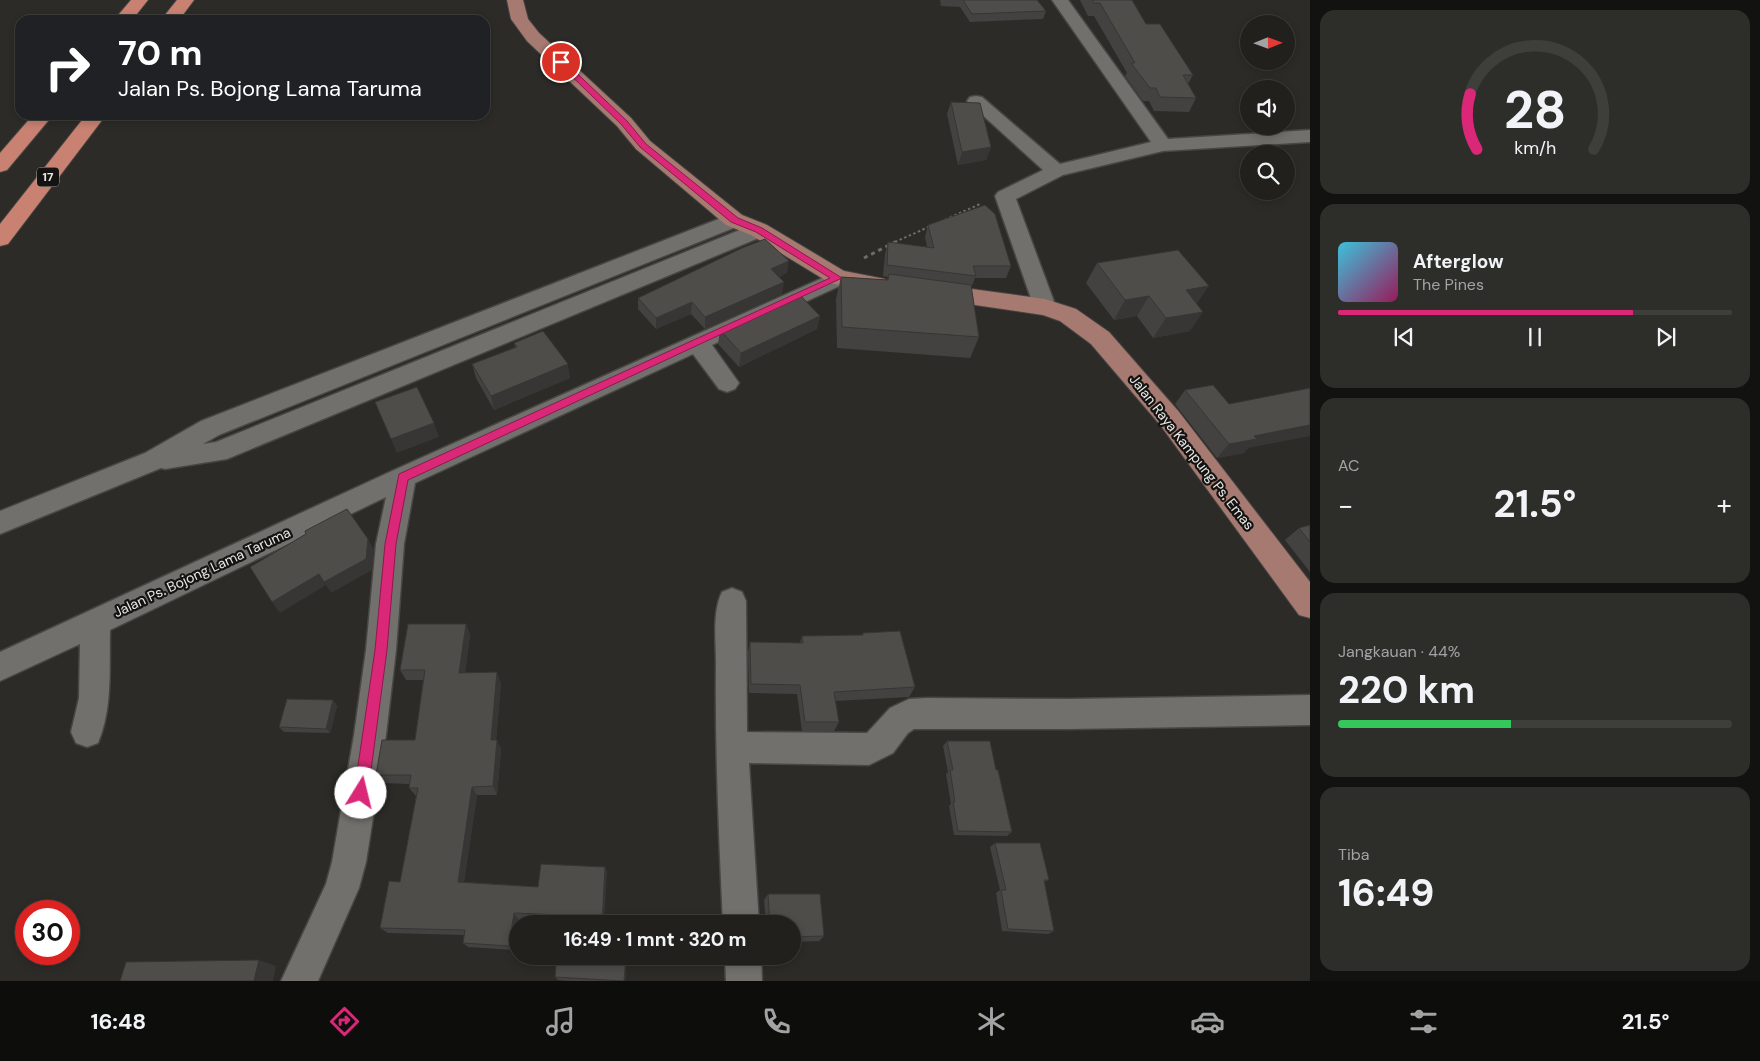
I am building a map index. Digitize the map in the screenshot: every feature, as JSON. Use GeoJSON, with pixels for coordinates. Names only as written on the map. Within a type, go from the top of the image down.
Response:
{"type":"FeatureCollection","features":[{"type":"Feature","properties":{"kind":"highway"},"geometry":{"type":"LineString","coordinates":[[127,15],[140,0]]}},
{"type":"Feature","properties":{"kind":"highway"},"geometry":{"type":"LineString","coordinates":[[174,15],[186,0]]}},
{"type":"Feature","properties":{"kind":"highway"},"geometry":{"type":"LineString","coordinates":[[0,166],[39,120]]}},
{"type":"Feature","properties":{"kind":"highway","name":"17"},"geometry":{"type":"LineString","coordinates":[[0,239],[92,120]]}},
{"type":"Feature","properties":{"kind":"main road","name":"Jalan Raya Kampung Ps. Emas"},"geometry":{"type":"LineString","coordinates":[[515,0],[520,19],[533,37],[606,105],[643,145],[734,220],[759,230],[838,278],[1045,307],[1068,315],[1100,338],[1170,419],[1310,605]]}},
{"type":"Feature","properties":{"kind":"street"},"geometry":{"type":"LineString","coordinates":[[1060,0],[1163,145]]}},
{"type":"Feature","properties":{"kind":"street"},"geometry":{"type":"LineString","coordinates":[[976,101],[1056,171]]}},
{"type":"Feature","properties":{"kind":"street"},"geometry":{"type":"LineString","coordinates":[[1045,307],[1005,196],[1056,171],[1163,145],[1310,136]]}},
{"type":"Feature","properties":{"kind":"street"},"geometry":{"type":"LineString","coordinates":[[0,523],[154,460],[210,428],[734,220]]}},
{"type":"Feature","properties":{"kind":"street"},"geometry":{"type":"LineString","coordinates":[[154,460],[218,452],[759,230]]}},
{"type":"Feature","properties":{"kind":"street","name":"Jalan Ps. Bojong Lama Taruma"},"geometry":{"type":"LineString","coordinates":[[0,667],[403,477],[838,278]]}},
{"type":"Feature","properties":{"kind":"street"},"geometry":{"type":"LineString","coordinates":[[697,342],[727,383]]}},
{"type":"Feature","properties":{"kind":"street"},"geometry":{"type":"LineString","coordinates":[[300,981],[339,895],[349,862],[370,735],[381,650],[390,544],[403,477]]}},
{"type":"Feature","properties":{"kind":"street"},"geometry":{"type":"LineString","coordinates":[[732,601],[729,667],[731,747],[740,915]]}},
{"type":"Feature","properties":{"kind":"street"},"geometry":{"type":"LineString","coordinates":[[87,732],[94,698],[94,623]]}},
{"type":"Feature","properties":{"kind":"street"},"geometry":{"type":"LineString","coordinates":[[731,747],[870,749],[884,742],[892,729],[904,717],[927,713],[1069,714],[1310,710]]}},
{"type":"Feature","properties":{"kind":"street"},"geometry":{"type":"LineString","coordinates":[[743,965],[744,981]]}},
{"type":"Feature","properties":{"kind":"path"},"geometry":{"type":"LineString","coordinates":[[838,278],[862,259],[912,233],[980,204],[1005,196]]}},
{"type":"Feature","properties":{"kind":"building"},"geometry":{"type":"Polygon","coordinates":[[[963,0],[1037,0],[1046,11],[972,14],[963,0]]]}},
{"type":"Feature","properties":{"kind":"building"},"geometry":{"type":"Polygon","coordinates":[[[1092,0],[1132,0],[1146,24],[1160,24],[1193,75],[1183,75],[1196,98],[1160,97],[1156,88],[1150,88],[1131,63],[1135,63],[1100,3],[1094,3],[1092,0]]]}},
{"type":"Feature","properties":{"kind":"building"},"geometry":{"type":"Polygon","coordinates":[[[951,102],[980,103],[991,147],[962,152],[951,102]]]}},
{"type":"Feature","properties":{"kind":"building"},"geometry":{"type":"Polygon","coordinates":[[[985,205],[995,214],[1011,266],[973,266],[976,276],[887,265],[888,242],[934,248],[928,225],[985,205]]]}},
{"type":"Feature","properties":{"kind":"building"},"geometry":{"type":"Polygon","coordinates":[[[765,239],[789,261],[771,269],[784,282],[705,317],[692,302],[656,318],[638,298],[742,248],[765,239]]]}},
{"type":"Feature","properties":{"kind":"building"},"geometry":{"type":"Polygon","coordinates":[[[1178,250],[1209,286],[1186,290],[1203,312],[1166,318],[1149,296],[1125,300],[1097,263],[1178,250]]]}},
{"type":"Feature","properties":{"kind":"building"},"geometry":{"type":"Polygon","coordinates":[[[889,274],[971,285],[979,337],[842,327],[841,277],[888,280],[889,274]]]}},
{"type":"Feature","properties":{"kind":"building"},"geometry":{"type":"Polygon","coordinates":[[[799,294],[820,316],[741,353],[720,330],[799,294]]]}},
{"type":"Feature","properties":{"kind":"building"},"geometry":{"type":"Polygon","coordinates":[[[543,331],[568,364],[491,396],[472,364],[517,347],[514,343],[543,331]]]}},
{"type":"Feature","properties":{"kind":"building"},"geometry":{"type":"Polygon","coordinates":[[[1213,385],[1229,404],[1310,388],[1310,425],[1254,436],[1257,439],[1229,444],[1185,390],[1213,385]]]}},
{"type":"Feature","properties":{"kind":"building"},"geometry":{"type":"Polygon","coordinates":[[[417,387],[434,423],[391,439],[375,402],[417,387]]]}},
{"type":"Feature","properties":{"kind":"building"},"geometry":{"type":"Polygon","coordinates":[[[347,509],[368,539],[366,559],[324,582],[319,574],[272,602],[250,567],[306,534],[305,531],[347,509]]]}},
{"type":"Feature","properties":{"kind":"building"},"geometry":{"type":"Polygon","coordinates":[[[1310,525],[1310,542],[1299,528],[1310,525]]]}},
{"type":"Feature","properties":{"kind":"building"},"geometry":{"type":"Polygon","coordinates":[[[408,624],[466,624],[459,673],[497,672],[491,740],[497,740],[493,786],[472,787],[458,882],[538,887],[541,864],[605,867],[602,915],[514,913],[514,915],[509,915],[509,946],[463,943],[465,930],[380,928],[389,881],[400,882],[418,788],[409,788],[411,775],[376,775],[382,740],[415,740],[425,670],[400,670],[408,624]]]}},
{"type":"Feature","properties":{"kind":"building"},"geometry":{"type":"Polygon","coordinates":[[[900,631],[915,687],[834,692],[839,722],[805,722],[800,685],[751,684],[750,642],[803,643],[802,636],[863,635],[863,633],[900,631]]]}},
{"type":"Feature","properties":{"kind":"building"},"geometry":{"type":"Polygon","coordinates":[[[287,699],[333,700],[326,729],[279,727],[287,699]]]}},
{"type":"Feature","properties":{"kind":"building"},"geometry":{"type":"Polygon","coordinates":[[[947,741],[990,741],[1012,832],[958,831],[950,770],[953,770],[947,741]]]}},
{"type":"Feature","properties":{"kind":"building"},"geometry":{"type":"Polygon","coordinates":[[[995,843],[1040,843],[1049,880],[1044,880],[1054,931],[1008,929],[1001,890],[1006,890],[995,843]]]}},
{"type":"Feature","properties":{"kind":"building"},"geometry":{"type":"Polygon","coordinates":[[[768,894],[820,894],[824,936],[801,937],[801,915],[769,915],[768,894]]]}},
{"type":"Feature","properties":{"kind":"building"},"geometry":{"type":"Polygon","coordinates":[[[259,960],[254,981],[120,981],[126,962],[259,960]]]}},
{"type":"Feature","properties":{"kind":"building"},"geometry":{"type":"Polygon","coordinates":[[[556,965],[625,965],[624,981],[555,977],[556,965]]]}},
{"type":"Feature","properties":{"kind":"route"},"geometry":{"type":"LineString","coordinates":[[361,793],[381,650],[390,544],[403,477],[838,278],[759,230],[734,220],[643,145],[624,122],[561,62]]}}]}
